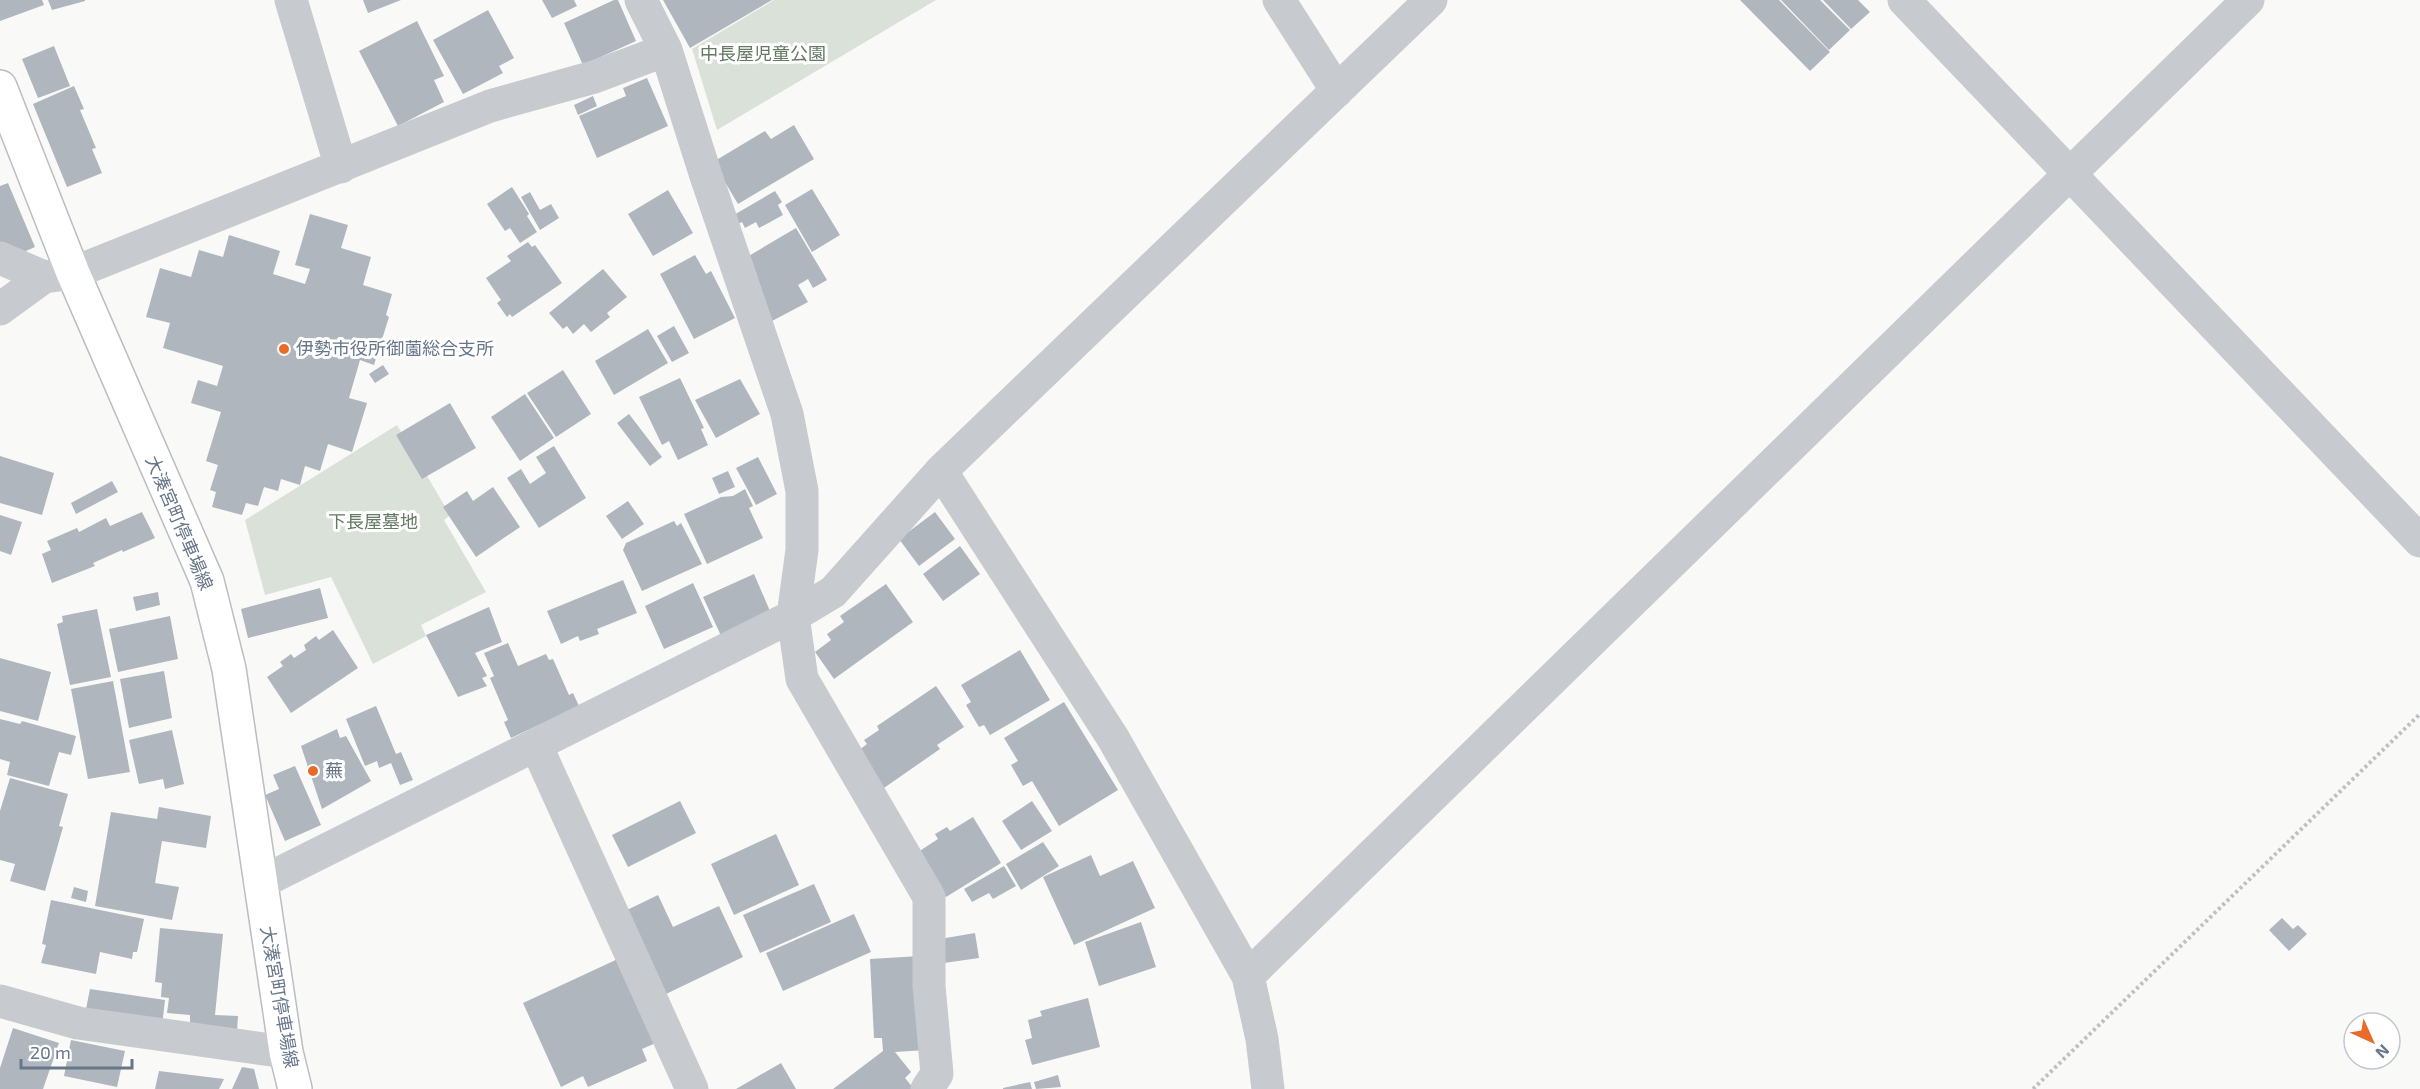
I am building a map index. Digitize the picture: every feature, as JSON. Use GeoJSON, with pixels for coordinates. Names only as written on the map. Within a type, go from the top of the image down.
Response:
{"type":"FeatureCollection","features":[{"type":"Feature","properties":{"kind":"main road","name":"大湊宮町停車場線"},"geometry":{"type":"LineString","coordinates":[[0,87],[59,275],[207,580],[229,669],[286,1052],[295,1089]]}},
{"type":"Feature","properties":{"kind":"street"},"geometry":{"type":"LineString","coordinates":[[291,0],[341,167]]}},
{"type":"Feature","properties":{"kind":"street"},"geometry":{"type":"LineString","coordinates":[[641,0],[666,50],[787,414],[802,491],[802,550],[793,616],[802,679],[929,897],[929,986],[937,1074],[927,1089]]}},
{"type":"Feature","properties":{"kind":"street"},"geometry":{"type":"LineString","coordinates":[[1279,0],[1337,91]]}},
{"type":"Feature","properties":{"kind":"street"},"geometry":{"type":"LineString","coordinates":[[260,883],[793,616],[833,592],[941,471],[1431,0]]}},
{"type":"Feature","properties":{"kind":"street"},"geometry":{"type":"LineString","coordinates":[[1904,0],[2420,541]]}},
{"type":"Feature","properties":{"kind":"street"},"geometry":{"type":"LineString","coordinates":[[1248,976],[2248,0]]}},
{"type":"Feature","properties":{"kind":"street"},"geometry":{"type":"LineString","coordinates":[[0,309],[59,275],[341,167],[490,106],[594,77],[666,50]]}},
{"type":"Feature","properties":{"kind":"street"},"geometry":{"type":"LineString","coordinates":[[0,258],[59,275]]}},
{"type":"Feature","properties":{"kind":"street"},"geometry":{"type":"LineString","coordinates":[[941,471],[1113,738],[1248,976],[1262,1039],[1268,1089]]}},
{"type":"Feature","properties":{"kind":"street"},"geometry":{"type":"LineString","coordinates":[[536,745],[692,1089]]}},
{"type":"Feature","properties":{"kind":"street"},"geometry":{"type":"LineString","coordinates":[[0,1000],[78,1023],[286,1052]]}},
{"type":"Feature","properties":{"kind":"path"},"geometry":{"type":"LineString","coordinates":[[2033,1089],[2420,714]]}},
{"type":"Feature","properties":{"kind":"green space","name":"中長屋児童公園"},"geometry":{"type":"Polygon","coordinates":[[[774,0],[936,0],[717,130],[692,49],[774,0]]]}},
{"type":"Feature","properties":{"kind":"green space","name":"下長屋墓地"},"geometry":{"type":"Polygon","coordinates":[[[397,425],[450,515],[444,520],[486,592],[421,625],[426,636],[373,664],[331,577],[265,595],[245,520],[397,425]]]}},
{"type":"Feature","properties":{"kind":"building"},"geometry":{"type":"Polygon","coordinates":[[[0,0],[42,0],[44,5],[0,21],[0,0]]]}},
{"type":"Feature","properties":{"kind":"building"},"geometry":{"type":"Polygon","coordinates":[[[48,0],[85,0],[85,1],[52,10],[48,0]]]}},
{"type":"Feature","properties":{"kind":"building"},"geometry":{"type":"Polygon","coordinates":[[[363,0],[401,0],[368,13],[363,0]]]}},
{"type":"Feature","properties":{"kind":"building"},"geometry":{"type":"Polygon","coordinates":[[[542,0],[574,0],[577,6],[552,18],[542,0]]]}},
{"type":"Feature","properties":{"kind":"building"},"geometry":{"type":"Polygon","coordinates":[[[618,0],[636,41],[583,65],[564,23],[618,0]]]}},
{"type":"Feature","properties":{"kind":"building"},"geometry":{"type":"Polygon","coordinates":[[[663,0],[772,0],[690,48],[663,0]]]}},
{"type":"Feature","properties":{"kind":"building"},"geometry":{"type":"Polygon","coordinates":[[[1740,0],[1779,0],[1830,52],[1810,71],[1740,0]]]}},
{"type":"Feature","properties":{"kind":"building"},"geometry":{"type":"Polygon","coordinates":[[[1781,0],[1820,0],[1850,30],[1829,50],[1781,0]]]}},
{"type":"Feature","properties":{"kind":"building"},"geometry":{"type":"Polygon","coordinates":[[[1823,0],[1858,0],[1870,12],[1851,29],[1823,0]]]}},
{"type":"Feature","properties":{"kind":"building"},"geometry":{"type":"Polygon","coordinates":[[[488,10],[514,58],[499,66],[503,73],[463,94],[433,40],[488,10]]]}},
{"type":"Feature","properties":{"kind":"building"},"geometry":{"type":"Polygon","coordinates":[[[417,21],[444,76],[434,80],[444,102],[398,126],[359,51],[417,21]]]}},
{"type":"Feature","properties":{"kind":"building"},"geometry":{"type":"Polygon","coordinates":[[[54,46],[70,86],[38,98],[22,59],[54,46]]]}},
{"type":"Feature","properties":{"kind":"building"},"geometry":{"type":"Polygon","coordinates":[[[647,78],[668,126],[597,158],[579,116],[626,96],[623,88],[647,78]]]}},
{"type":"Feature","properties":{"kind":"building"},"geometry":{"type":"Polygon","coordinates":[[[74,86],[84,109],[80,110],[96,148],[92,149],[102,173],[67,187],[33,104],[74,86]]]}},
{"type":"Feature","properties":{"kind":"building"},"geometry":{"type":"Polygon","coordinates":[[[593,96],[597,106],[578,115],[574,105],[593,96]]]}},
{"type":"Feature","properties":{"kind":"building"},"geometry":{"type":"Polygon","coordinates":[[[794,125],[814,159],[738,204],[713,162],[765,131],[771,139],[794,125]]]}},
{"type":"Feature","properties":{"kind":"building"},"geometry":{"type":"Polygon","coordinates":[[[8,183],[35,247],[10,258],[0,250],[0,186],[8,183]]]}},
{"type":"Feature","properties":{"kind":"building"},"geometry":{"type":"Polygon","coordinates":[[[512,187],[537,232],[520,243],[510,228],[505,231],[487,204],[512,187]]]}},
{"type":"Feature","properties":{"kind":"building"},"geometry":{"type":"Polygon","coordinates":[[[812,189],[840,235],[812,252],[785,205],[812,189]]]}},
{"type":"Feature","properties":{"kind":"building"},"geometry":{"type":"Polygon","coordinates":[[[668,190],[693,233],[653,256],[628,214],[668,190]]]}},
{"type":"Feature","properties":{"kind":"building"},"geometry":{"type":"Polygon","coordinates":[[[775,191],[782,202],[778,205],[783,215],[759,228],[756,222],[745,228],[742,222],[736,225],[732,216],[775,191]]]}},
{"type":"Feature","properties":{"kind":"building"},"geometry":{"type":"Polygon","coordinates":[[[530,192],[540,210],[551,204],[559,218],[540,230],[521,197],[530,192]]]}},
{"type":"Feature","properties":{"kind":"building"},"geometry":{"type":"Polygon","coordinates":[[[310,214],[348,225],[341,248],[371,257],[363,285],[392,294],[386,315],[389,317],[374,365],[360,360],[349,398],[367,403],[352,452],[328,444],[320,471],[305,466],[300,485],[281,479],[278,491],[264,487],[258,506],[246,503],[242,515],[212,507],[216,492],[210,490],[218,465],[206,461],[221,412],[191,403],[198,380],[217,386],[223,366],[163,348],[170,323],[146,317],[160,268],[191,277],[199,250],[223,257],[229,235],[280,251],[273,274],[305,284],[310,269],[295,265],[310,214]]]}},
{"type":"Feature","properties":{"kind":"building"},"geometry":{"type":"Polygon","coordinates":[[[796,228],[827,280],[813,288],[808,279],[798,285],[808,302],[772,321],[747,257],[796,228]]]}},
{"type":"Feature","properties":{"kind":"building"},"geometry":{"type":"Polygon","coordinates":[[[528,242],[532,247],[535,245],[562,283],[512,317],[510,314],[507,317],[497,303],[501,300],[486,278],[511,261],[507,256],[528,242]]]}},
{"type":"Feature","properties":{"kind":"building"},"geometry":{"type":"Polygon","coordinates":[[[695,255],[706,274],[711,271],[735,318],[694,339],[660,274],[695,255]]]}},
{"type":"Feature","properties":{"kind":"building"},"geometry":{"type":"Polygon","coordinates":[[[603,269],[627,297],[607,313],[610,317],[591,332],[584,324],[573,334],[567,326],[563,329],[549,313],[603,269]]]}},
{"type":"Feature","properties":{"kind":"building"},"geometry":{"type":"Polygon","coordinates":[[[674,326],[689,353],[672,362],[657,336],[674,326]]]}},
{"type":"Feature","properties":{"kind":"building"},"geometry":{"type":"Polygon","coordinates":[[[648,329],[668,363],[614,395],[595,361],[648,329]]]}},
{"type":"Feature","properties":{"kind":"building"},"geometry":{"type":"Polygon","coordinates":[[[383,365],[389,374],[375,383],[369,374],[383,365]]]}},
{"type":"Feature","properties":{"kind":"building"},"geometry":{"type":"Polygon","coordinates":[[[563,370],[591,414],[556,437],[527,393],[563,370]]]}},
{"type":"Feature","properties":{"kind":"building"},"geometry":{"type":"Polygon","coordinates":[[[680,378],[704,428],[701,429],[708,445],[678,460],[669,441],[662,445],[639,397],[680,378]]]}},
{"type":"Feature","properties":{"kind":"building"},"geometry":{"type":"Polygon","coordinates":[[[740,379],[760,414],[716,438],[695,400],[740,379]]]}},
{"type":"Feature","properties":{"kind":"building"},"geometry":{"type":"Polygon","coordinates":[[[525,394],[554,438],[520,461],[491,417],[525,394]]]}},
{"type":"Feature","properties":{"kind":"building"},"geometry":{"type":"Polygon","coordinates":[[[450,403],[476,448],[422,479],[396,435],[450,403]]]}},
{"type":"Feature","properties":{"kind":"building"},"geometry":{"type":"Polygon","coordinates":[[[629,414],[662,457],[650,466],[617,423],[629,414]]]}},
{"type":"Feature","properties":{"kind":"building"},"geometry":{"type":"Polygon","coordinates":[[[554,446],[586,498],[539,528],[507,478],[521,469],[530,484],[546,473],[536,457],[554,446]]]}},
{"type":"Feature","properties":{"kind":"building"},"geometry":{"type":"Polygon","coordinates":[[[0,456],[54,473],[42,515],[0,503],[0,456]]]}},
{"type":"Feature","properties":{"kind":"building"},"geometry":{"type":"Polygon","coordinates":[[[758,457],[777,494],[756,505],[736,468],[758,457]]]}},
{"type":"Feature","properties":{"kind":"building"},"geometry":{"type":"Polygon","coordinates":[[[728,471],[735,487],[719,494],[712,478],[728,471]]]}},
{"type":"Feature","properties":{"kind":"building"},"geometry":{"type":"Polygon","coordinates":[[[112,481],[118,492],[76,514],[71,503],[112,481]]]}},
{"type":"Feature","properties":{"kind":"building"},"geometry":{"type":"Polygon","coordinates":[[[493,487],[520,527],[476,557],[443,507],[467,491],[473,501],[493,487]]]}},
{"type":"Feature","properties":{"kind":"building"},"geometry":{"type":"Polygon","coordinates":[[[745,489],[753,506],[749,508],[763,538],[707,564],[684,514],[721,497],[733,496],[745,489]]]}},
{"type":"Feature","properties":{"kind":"building"},"geometry":{"type":"Polygon","coordinates":[[[628,501],[644,524],[622,539],[606,516],[628,501]]]}},
{"type":"Feature","properties":{"kind":"building"},"geometry":{"type":"Polygon","coordinates":[[[142,512],[155,538],[123,552],[122,550],[93,563],[95,566],[52,583],[42,554],[51,550],[47,541],[77,528],[79,532],[106,518],[110,526],[142,512]]]}},
{"type":"Feature","properties":{"kind":"building"},"geometry":{"type":"Polygon","coordinates":[[[935,512],[955,539],[919,566],[899,539],[935,512]]]}},
{"type":"Feature","properties":{"kind":"building"},"geometry":{"type":"Polygon","coordinates":[[[0,515],[22,522],[11,555],[0,551],[0,515]]]}},
{"type":"Feature","properties":{"kind":"building"},"geometry":{"type":"Polygon","coordinates":[[[674,521],[677,526],[681,523],[702,564],[642,591],[623,550],[626,543],[674,521]]]}},
{"type":"Feature","properties":{"kind":"building"},"geometry":{"type":"Polygon","coordinates":[[[960,546],[980,574],[943,601],[923,574],[960,546]]]}},
{"type":"Feature","properties":{"kind":"building"},"geometry":{"type":"Polygon","coordinates":[[[754,574],[773,618],[723,640],[703,597],[754,574]]]}},
{"type":"Feature","properties":{"kind":"building"},"geometry":{"type":"Polygon","coordinates":[[[623,580],[637,613],[597,629],[599,634],[580,641],[578,636],[561,644],[547,611],[623,580]]]}},
{"type":"Feature","properties":{"kind":"building"},"geometry":{"type":"Polygon","coordinates":[[[693,583],[713,627],[664,649],[645,606],[693,583]]]}},
{"type":"Feature","properties":{"kind":"building"},"geometry":{"type":"Polygon","coordinates":[[[886,584],[913,622],[834,679],[815,652],[831,640],[827,634],[844,622],[840,616],[886,584]]]}},
{"type":"Feature","properties":{"kind":"building"},"geometry":{"type":"Polygon","coordinates":[[[320,588],[328,618],[248,638],[241,609],[320,588]]]}},
{"type":"Feature","properties":{"kind":"building"},"geometry":{"type":"Polygon","coordinates":[[[158,592],[160,605],[136,611],[133,597],[158,592]]]}},
{"type":"Feature","properties":{"kind":"building"},"geometry":{"type":"Polygon","coordinates":[[[489,607],[502,642],[475,653],[487,676],[482,678],[487,686],[458,697],[426,635],[489,607]]]}},
{"type":"Feature","properties":{"kind":"building"},"geometry":{"type":"Polygon","coordinates":[[[97,609],[111,677],[70,685],[57,624],[63,622],[62,616],[97,609]]]}},
{"type":"Feature","properties":{"kind":"building"},"geometry":{"type":"Polygon","coordinates":[[[170,616],[178,659],[118,672],[109,629],[170,616]]]}},
{"type":"Feature","properties":{"kind":"building"},"geometry":{"type":"Polygon","coordinates":[[[333,630],[358,668],[291,713],[267,677],[283,666],[280,662],[291,654],[294,658],[306,650],[304,645],[316,636],[319,640],[333,630]]]}},
{"type":"Feature","properties":{"kind":"building"},"geometry":{"type":"Polygon","coordinates":[[[508,643],[518,666],[546,654],[549,660],[553,659],[569,695],[573,693],[579,706],[511,738],[504,722],[508,720],[490,678],[494,676],[484,653],[508,643]]]}},
{"type":"Feature","properties":{"kind":"building"},"geometry":{"type":"Polygon","coordinates":[[[1020,650],[1050,700],[990,735],[984,725],[979,727],[966,705],[971,702],[961,685],[1020,650]]]}},
{"type":"Feature","properties":{"kind":"building"},"geometry":{"type":"Polygon","coordinates":[[[0,658],[51,672],[38,721],[0,711],[0,658]]]}},
{"type":"Feature","properties":{"kind":"building"},"geometry":{"type":"Polygon","coordinates":[[[164,671],[172,718],[129,728],[120,679],[164,671]]]}},
{"type":"Feature","properties":{"kind":"building"},"geometry":{"type":"Polygon","coordinates":[[[113,681],[130,772],[88,779],[71,689],[113,681]]]}},
{"type":"Feature","properties":{"kind":"building"},"geometry":{"type":"Polygon","coordinates":[[[936,686],[964,727],[937,745],[940,749],[881,790],[855,753],[867,744],[864,740],[879,730],[877,726],[936,686]]]}},
{"type":"Feature","properties":{"kind":"building"},"geometry":{"type":"Polygon","coordinates":[[[1064,702],[1118,790],[1059,826],[1032,781],[1023,786],[1011,765],[1018,761],[1004,738],[1064,702]]]}},
{"type":"Feature","properties":{"kind":"building"},"geometry":{"type":"Polygon","coordinates":[[[376,706],[396,754],[401,752],[413,780],[400,785],[391,763],[379,768],[377,761],[365,766],[346,719],[376,706]]]}},
{"type":"Feature","properties":{"kind":"building"},"geometry":{"type":"Polygon","coordinates":[[[0,719],[20,724],[22,721],[76,736],[71,755],[59,752],[49,786],[7,775],[10,762],[0,759],[0,719]]]}},
{"type":"Feature","properties":{"kind":"building"},"geometry":{"type":"Polygon","coordinates":[[[337,729],[340,738],[346,736],[371,781],[322,809],[301,746],[337,729]]]}},
{"type":"Feature","properties":{"kind":"building"},"geometry":{"type":"Polygon","coordinates":[[[172,730],[184,784],[165,789],[163,779],[139,784],[129,740],[172,730]]]}},
{"type":"Feature","properties":{"kind":"building"},"geometry":{"type":"Polygon","coordinates":[[[295,766],[321,825],[285,841],[265,795],[279,789],[273,775],[295,766]]]}},
{"type":"Feature","properties":{"kind":"building"},"geometry":{"type":"Polygon","coordinates":[[[10,778],[68,794],[59,826],[63,827],[45,891],[10,881],[15,864],[0,860],[0,811],[10,778]]]}},
{"type":"Feature","properties":{"kind":"building"},"geometry":{"type":"Polygon","coordinates":[[[680,801],[696,833],[628,867],[612,835],[680,801]]]}},
{"type":"Feature","properties":{"kind":"building"},"geometry":{"type":"Polygon","coordinates":[[[1032,801],[1052,831],[1021,850],[1002,821],[1032,801]]]}},
{"type":"Feature","properties":{"kind":"building"},"geometry":{"type":"Polygon","coordinates":[[[159,807],[211,816],[206,848],[162,841],[155,883],[179,887],[172,920],[95,906],[111,812],[157,819],[159,807]]]}},
{"type":"Feature","properties":{"kind":"building"},"geometry":{"type":"Polygon","coordinates":[[[973,817],[1001,863],[946,897],[918,852],[938,839],[935,834],[947,827],[950,831],[973,817]]]}},
{"type":"Feature","properties":{"kind":"building"},"geometry":{"type":"Polygon","coordinates":[[[776,834],[799,885],[734,915],[711,864],[776,834]]]}},
{"type":"Feature","properties":{"kind":"building"},"geometry":{"type":"Polygon","coordinates":[[[1043,842],[1059,866],[1021,890],[1006,864],[1043,842]]]}},
{"type":"Feature","properties":{"kind":"building"},"geometry":{"type":"Polygon","coordinates":[[[1091,855],[1100,876],[1133,861],[1155,908],[1074,945],[1043,877],[1091,855]]]}},
{"type":"Feature","properties":{"kind":"building"},"geometry":{"type":"Polygon","coordinates":[[[1004,866],[1016,886],[993,899],[989,893],[972,902],[964,889],[1004,866]]]}},
{"type":"Feature","properties":{"kind":"building"},"geometry":{"type":"Polygon","coordinates":[[[814,884],[831,922],[760,953],[743,915],[814,884]]]}},
{"type":"Feature","properties":{"kind":"building"},"geometry":{"type":"Polygon","coordinates":[[[74,887],[88,891],[86,902],[71,898],[74,887]]]}},
{"type":"Feature","properties":{"kind":"building"},"geometry":{"type":"Polygon","coordinates":[[[658,895],[673,927],[719,906],[743,957],[666,994],[627,910],[658,895]]]}},
{"type":"Feature","properties":{"kind":"building"},"geometry":{"type":"Polygon","coordinates":[[[51,900],[144,919],[137,952],[133,952],[132,959],[100,952],[96,974],[41,963],[46,945],[42,944],[51,900]]]}},
{"type":"Feature","properties":{"kind":"building"},"geometry":{"type":"Polygon","coordinates":[[[854,914],[871,952],[783,991],[766,953],[854,914]]]}},
{"type":"Feature","properties":{"kind":"building"},"geometry":{"type":"Polygon","coordinates":[[[2282,918],[2293,929],[2298,925],[2307,934],[2289,951],[2269,930],[2282,918]]]}},
{"type":"Feature","properties":{"kind":"building"},"geometry":{"type":"Polygon","coordinates":[[[1141,922],[1156,967],[1099,986],[1085,942],[1141,922]]]}},
{"type":"Feature","properties":{"kind":"building"},"geometry":{"type":"Polygon","coordinates":[[[160,928],[223,934],[215,1015],[238,1016],[237,1032],[190,1031],[190,1015],[167,1013],[169,998],[161,997],[162,983],[155,982],[160,928]]]}},
{"type":"Feature","properties":{"kind":"building"},"geometry":{"type":"Polygon","coordinates":[[[975,933],[979,958],[944,963],[940,939],[975,933]]]}},
{"type":"Feature","properties":{"kind":"building"},"geometry":{"type":"Polygon","coordinates":[[[920,956],[926,1050],[895,1052],[911,1072],[905,1078],[914,1089],[833,1089],[883,1051],[882,1038],[874,1038],[870,959],[920,956]]]}},
{"type":"Feature","properties":{"kind":"building"},"geometry":{"type":"Polygon","coordinates":[[[620,958],[658,1042],[642,1049],[647,1061],[588,1087],[583,1076],[561,1087],[523,1003],[620,958]]]}},
{"type":"Feature","properties":{"kind":"building"},"geometry":{"type":"Polygon","coordinates":[[[90,989],[165,1000],[162,1026],[85,1014],[90,989]]]}},
{"type":"Feature","properties":{"kind":"building"},"geometry":{"type":"Polygon","coordinates":[[[1088,998],[1100,1047],[1032,1065],[1025,1040],[1032,1038],[1028,1020],[1042,1016],[1040,1011],[1088,998]]]}},
{"type":"Feature","properties":{"kind":"building"},"geometry":{"type":"Polygon","coordinates":[[[13,1028],[59,1043],[43,1089],[0,1089],[0,1068],[13,1028]]]}},
{"type":"Feature","properties":{"kind":"building"},"geometry":{"type":"Polygon","coordinates":[[[71,1040],[125,1051],[117,1087],[64,1076],[71,1040]]]}},
{"type":"Feature","properties":{"kind":"building"},"geometry":{"type":"Polygon","coordinates":[[[781,1063],[796,1089],[736,1089],[781,1063]]]}},
{"type":"Feature","properties":{"kind":"building"},"geometry":{"type":"Polygon","coordinates":[[[242,1067],[254,1069],[259,1089],[232,1089],[242,1067]]]}},
{"type":"Feature","properties":{"kind":"building"},"geometry":{"type":"Polygon","coordinates":[[[159,1071],[224,1079],[219,1089],[155,1089],[159,1071]]]}},
{"type":"Feature","properties":{"kind":"building"},"geometry":{"type":"Polygon","coordinates":[[[1058,1075],[1061,1087],[1036,1089],[1034,1082],[1058,1075]]]}},
{"type":"Feature","properties":{"kind":"building"},"geometry":{"type":"Polygon","coordinates":[[[1030,1082],[1032,1089],[1003,1089],[1003,1088],[1030,1082]]]}},
{"type":"Feature","properties":{"kind":"place","name":"伊勢市役所御薗総合支所"},"geometry":{"type":"Point","coordinates":[284,349]}},
{"type":"Feature","properties":{"kind":"place","name":"蕪"},"geometry":{"type":"Point","coordinates":[313,771]}}]}
